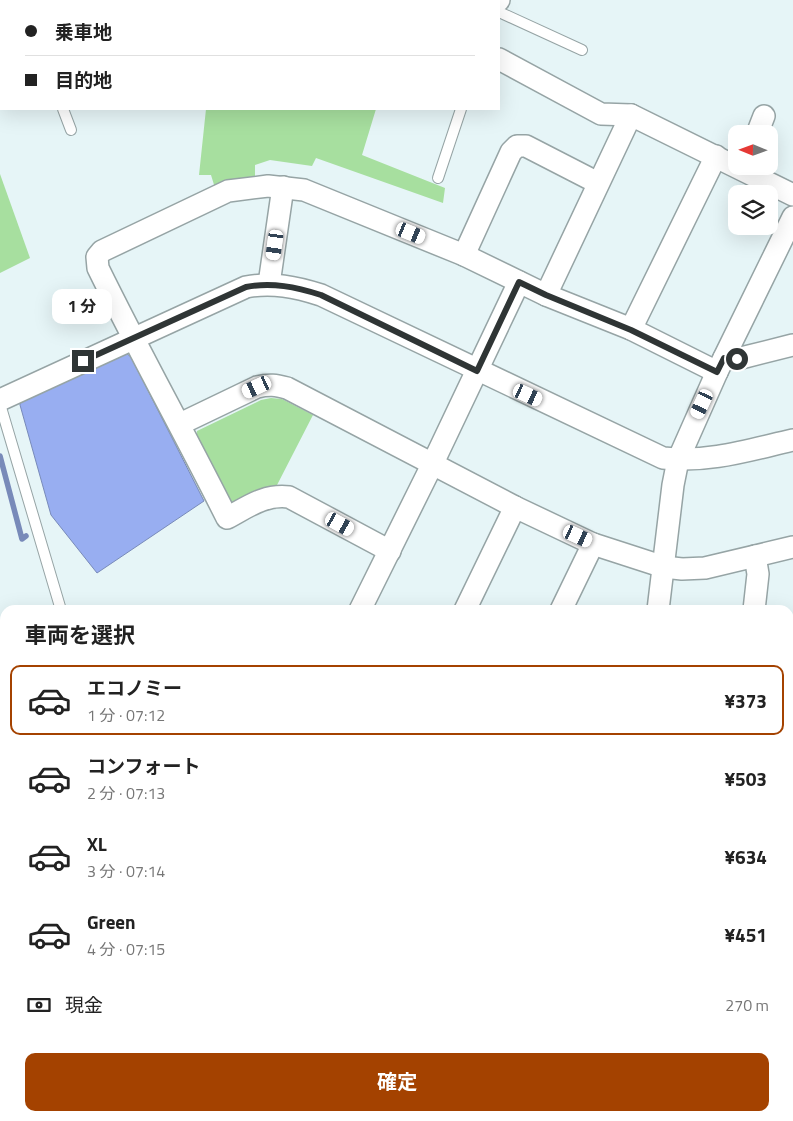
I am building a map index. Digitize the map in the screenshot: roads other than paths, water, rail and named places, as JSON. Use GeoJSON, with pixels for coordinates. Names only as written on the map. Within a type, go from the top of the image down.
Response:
{"type":"FeatureCollection","features":[{"type":"Feature","properties":{"kind":"street"},"geometry":{"type":"LineString","coordinates":[[500,60],[601,114],[631,115],[728,161]]}},
{"type":"Feature","properties":{"kind":"street"},"geometry":{"type":"LineString","coordinates":[[546,295],[631,115]]}},
{"type":"Feature","properties":{"kind":"street"},"geometry":{"type":"LineString","coordinates":[[464,255],[511,152],[517,146],[526,146],[598,183]]}},
{"type":"Feature","properties":{"kind":"street"},"geometry":{"type":"LineString","coordinates":[[631,330],[716,156]]}},
{"type":"Feature","properties":{"kind":"street"},"geometry":{"type":"LineString","coordinates":[[756,175],[793,196]]}},
{"type":"Feature","properties":{"kind":"street"},"geometry":{"type":"LineString","coordinates":[[390,551],[289,497],[277,496],[266,498],[227,518],[180,424],[132,338],[98,268],[97,257],[102,251],[228,191],[268,186],[283,187],[304,190],[464,255],[546,295],[720,365],[793,345]]}},
{"type":"Feature","properties":{"kind":"street"},"geometry":{"type":"LineString","coordinates":[[270,284],[283,187]]}},
{"type":"Feature","properties":{"kind":"street"},"geometry":{"type":"LineString","coordinates":[[659,605],[673,485],[678,460],[720,365],[793,218]]}},
{"type":"Feature","properties":{"kind":"street"},"geometry":{"type":"LineString","coordinates":[[363,605],[519,282]]}},
{"type":"Feature","properties":{"kind":"street"},"geometry":{"type":"LineString","coordinates":[[0,400],[246,287],[270,284],[296,287],[321,295],[663,458],[678,460],[716,458],[793,440]]}},
{"type":"Feature","properties":{"kind":"street"},"geometry":{"type":"LineString","coordinates":[[180,424],[257,387],[268,384],[277,385],[288,388],[515,507],[593,544],[664,566],[682,569],[705,568],[793,547]]}},
{"type":"Feature","properties":{"kind":"street"},"geometry":{"type":"LineString","coordinates":[[467,605],[515,507]]}},
{"type":"Feature","properties":{"kind":"street"},"geometry":{"type":"LineString","coordinates":[[563,605],[593,544]]}},
{"type":"Feature","properties":{"kind":"street"},"geometry":{"type":"LineString","coordinates":[[755,556],[758,574],[755,605]]}},
{"type":"Feature","properties":{"kind":"lane"},"geometry":{"type":"LineString","coordinates":[[500,12],[582,50]]}},
{"type":"Feature","properties":{"kind":"lane"},"geometry":{"type":"LineString","coordinates":[[63,110],[72,130]]}},
{"type":"Feature","properties":{"kind":"lane"},"geometry":{"type":"LineString","coordinates":[[438,178],[461,110]]}},
{"type":"Feature","properties":{"kind":"lane"},"geometry":{"type":"LineString","coordinates":[[0,404],[60,605]]}},
{"type":"Feature","properties":{"kind":"water"},"geometry":{"type":"Polygon","coordinates":[[[126,353],[131,357],[204,501],[97,573],[51,515],[20,405],[20,396],[126,353]]]}},
{"type":"Feature","properties":{"kind":"waterway"},"geometry":{"type":"LineString","coordinates":[[0,456],[22,539],[26,536]]}}]}
